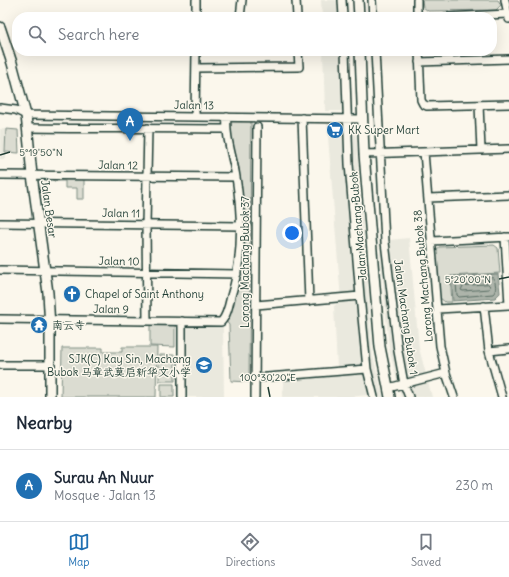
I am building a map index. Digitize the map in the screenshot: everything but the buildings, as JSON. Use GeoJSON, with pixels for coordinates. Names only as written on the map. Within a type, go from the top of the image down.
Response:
{"type":"FeatureCollection","features":[{"type":"Feature","properties":{"kind":"main road"},"geometry":{"type":"LineString","coordinates":[[358,0],[358,12]]}},
{"type":"Feature","properties":{"kind":"main road","name":"Jalan Besar"},"geometry":{"type":"LineString","coordinates":[[0,27],[12,63],[28,128],[32,175],[50,319],[50,397]]}},
{"type":"Feature","properties":{"kind":"main road","name":"Jalan Machang Bubok"},"geometry":{"type":"LineString","coordinates":[[360,56],[362,118],[372,154],[380,347],[389,392]]}},
{"type":"Feature","properties":{"kind":"street"},"geometry":{"type":"LineString","coordinates":[[196,0],[196,12]]}},
{"type":"Feature","properties":{"kind":"street"},"geometry":{"type":"LineString","coordinates":[[241,12],[242,0]]}},
{"type":"Feature","properties":{"kind":"street"},"geometry":{"type":"LineString","coordinates":[[296,0],[297,12]]}},
{"type":"Feature","properties":{"kind":"street"},"geometry":{"type":"LineString","coordinates":[[342,0],[343,12]]}},
{"type":"Feature","properties":{"kind":"street"},"geometry":{"type":"LineString","coordinates":[[372,0],[373,12]]}},
{"type":"Feature","properties":{"kind":"street"},"geometry":{"type":"LineString","coordinates":[[417,0],[417,12]]}},
{"type":"Feature","properties":{"kind":"street"},"geometry":{"type":"LineString","coordinates":[[497,17],[508,17],[504,0]]}},
{"type":"Feature","properties":{"kind":"street"},"geometry":{"type":"LineString","coordinates":[[195,116],[196,56]]}},
{"type":"Feature","properties":{"kind":"street"},"geometry":{"type":"LineString","coordinates":[[196,68],[298,67],[298,56]]}},
{"type":"Feature","properties":{"kind":"street"},"geometry":{"type":"LineString","coordinates":[[345,56],[349,164],[360,296],[367,369],[374,397]]}},
{"type":"Feature","properties":{"kind":"street","name":"Jalan Machang Bubok"},"geometry":{"type":"LineString","coordinates":[[372,154],[374,56]]}},
{"type":"Feature","properties":{"kind":"street"},"geometry":{"type":"LineString","coordinates":[[419,56],[421,100],[423,104],[427,106],[509,104]]}},
{"type":"Feature","properties":{"kind":"street"},"geometry":{"type":"LineString","coordinates":[[419,62],[509,59]]}},
{"type":"Feature","properties":{"kind":"street"},"geometry":{"type":"LineString","coordinates":[[479,105],[480,150]]}},
{"type":"Feature","properties":{"kind":"street","name":"Jalan 13"},"geometry":{"type":"LineString","coordinates":[[0,108],[16,110],[26,115],[362,118]]}},
{"type":"Feature","properties":{"kind":"street"},"geometry":{"type":"LineString","coordinates":[[227,117],[226,129],[236,177],[241,226],[237,274]]}},
{"type":"Feature","properties":{"kind":"street"},"geometry":{"type":"LineString","coordinates":[[302,118],[309,300]]}},
{"type":"Feature","properties":{"kind":"street","name":"Lorong Machang Bubok 37"},"geometry":{"type":"LineString","coordinates":[[255,397],[257,127]]}},
{"type":"Feature","properties":{"kind":"street"},"geometry":{"type":"LineString","coordinates":[[28,128],[111,130],[148,128],[226,129]]}},
{"type":"Feature","properties":{"kind":"street"},"geometry":{"type":"LineString","coordinates":[[146,321],[148,128]]}},
{"type":"Feature","properties":{"kind":"street"},"geometry":{"type":"LineString","coordinates":[[372,154],[509,149]]}},
{"type":"Feature","properties":{"kind":"street","name":"Lorong Machang Bubok 38"},"geometry":{"type":"LineString","coordinates":[[424,152],[440,346],[446,373],[454,397]]}},
{"type":"Feature","properties":{"kind":"street","name":"Jalan Machang Bubok 1"},"geometry":{"type":"LineString","coordinates":[[372,154],[385,240],[398,351],[404,384],[409,397]]}},
{"type":"Feature","properties":{"kind":"street","name":"Jalan 12"},"geometry":{"type":"LineString","coordinates":[[0,175],[236,177]]}},
{"type":"Feature","properties":{"kind":"street"},"geometry":{"type":"LineString","coordinates":[[428,198],[509,195]]}},
{"type":"Feature","properties":{"kind":"street","name":"Jalan 11"},"geometry":{"type":"LineString","coordinates":[[0,223],[241,226]]}},
{"type":"Feature","properties":{"kind":"street"},"geometry":{"type":"LineString","coordinates":[[432,240],[507,237],[509,305],[438,309]]}},
{"type":"Feature","properties":{"kind":"street","name":"Jalan 10"},"geometry":{"type":"LineString","coordinates":[[0,270],[237,274]]}},
{"type":"Feature","properties":{"kind":"street","name":"Jalan 9"},"geometry":{"type":"LineString","coordinates":[[0,319],[221,322],[225,316],[236,283],[237,274]]}},
{"type":"Feature","properties":{"kind":"street"},"geometry":{"type":"LineString","coordinates":[[256,305],[360,296]]}},
{"type":"Feature","properties":{"kind":"street"},"geometry":{"type":"LineString","coordinates":[[484,306],[489,350],[501,396],[509,394]]}},
{"type":"Feature","properties":{"kind":"street"},"geometry":{"type":"LineString","coordinates":[[182,321],[182,397]]}},
{"type":"Feature","properties":{"kind":"street"},"geometry":{"type":"LineString","coordinates":[[489,350],[509,349]]}},
{"type":"Feature","properties":{"kind":"street"},"geometry":{"type":"LineString","coordinates":[[0,365],[50,365]]}},
{"type":"Feature","properties":{"kind":"street"},"geometry":{"type":"LineString","coordinates":[[256,378],[367,369]]}},
{"type":"Feature","properties":{"kind":"street"},"geometry":{"type":"LineString","coordinates":[[389,392],[404,384],[446,373]]}},
{"type":"Feature","properties":{"kind":"shaded area"},"geometry":{"type":"Polygon","coordinates":[[[321,0],[348,0],[349,12],[322,12],[321,0]]]}},
{"type":"Feature","properties":{"kind":"shaded area"},"geometry":{"type":"Polygon","coordinates":[[[422,0],[498,0],[501,5],[496,10],[428,11],[423,7],[422,0]]]}},
{"type":"Feature","properties":{"kind":"shaded area"},"geometry":{"type":"Polygon","coordinates":[[[323,56],[350,56],[353,111],[325,111],[323,56]]]}},
{"type":"Feature","properties":{"kind":"shaded area"},"geometry":{"type":"Polygon","coordinates":[[[230,120],[251,121],[249,382],[231,381],[229,325],[226,321],[232,298],[239,282],[240,181],[239,168],[227,123],[230,120]]]}},
{"type":"Feature","properties":{"kind":"shaded area"},"geometry":{"type":"Polygon","coordinates":[[[327,124],[355,125],[373,356],[383,397],[370,397],[369,395],[348,397],[282,397],[284,371],[337,368],[334,306],[341,300],[327,124]]]}},
{"type":"Feature","properties":{"kind":"shaded area"},"geometry":{"type":"Polygon","coordinates":[[[0,129],[18,130],[19,153],[6,152],[6,159],[0,159],[0,129]]]}},
{"type":"Feature","properties":{"kind":"shaded area"},"geometry":{"type":"Polygon","coordinates":[[[6,129],[18,130],[19,153],[5,152],[6,129]]]}},
{"type":"Feature","properties":{"kind":"shaded area"},"geometry":{"type":"Polygon","coordinates":[[[53,176],[84,177],[84,199],[77,199],[77,188],[65,188],[65,181],[53,181],[53,176]]]}},
{"type":"Feature","properties":{"kind":"shaded area"},"geometry":{"type":"Polygon","coordinates":[[[409,238],[419,348],[432,397],[401,397],[389,348],[379,241],[409,238]]]}},
{"type":"Feature","properties":{"kind":"shaded area"},"geometry":{"type":"Polygon","coordinates":[[[494,245],[498,248],[500,273],[450,276],[452,302],[445,302],[440,298],[436,253],[439,247],[494,245]]]}},
{"type":"Feature","properties":{"kind":"shaded area"},"geometry":{"type":"Polygon","coordinates":[[[150,322],[175,323],[175,347],[150,346],[150,322]]]}},
{"type":"Feature","properties":{"kind":"shaded area","name":"SJK(C) Kay Sin, Machang Bubok 马章武莫启新华文小学"},"geometry":{"type":"Polygon","coordinates":[[[189,323],[223,325],[224,397],[184,397],[184,326],[189,323]]]}},
{"type":"Feature","properties":{"kind":"shaded area"},"geometry":{"type":"Polygon","coordinates":[[[122,347],[157,347],[156,397],[61,397],[62,348],[103,348],[103,352],[122,352],[122,347]]]}},
{"type":"Feature","properties":{"kind":"shaded area"},"geometry":{"type":"Polygon","coordinates":[[[159,355],[175,355],[175,381],[159,381],[159,355]]]}},
{"type":"Feature","properties":{"kind":"shaded area"},"geometry":{"type":"Polygon","coordinates":[[[161,384],[174,384],[174,397],[161,397],[161,384]]]}},
{"type":"Feature","properties":{"kind":"water"},"geometry":{"type":"Polygon","coordinates":[[[498,274],[500,293],[495,298],[453,301],[451,277],[498,274]]]}},
{"type":"Feature","properties":{"kind":"place","name":"KK Super Mart"},"geometry":{"type":"Point","coordinates":[335,130]}},
{"type":"Feature","properties":{"kind":"place","name":"Surau An Nuur"},"geometry":{"type":"Point","coordinates":[130,141]}},
{"type":"Feature","properties":{"kind":"place","name":"Chapel of Saint Anthony"},"geometry":{"type":"Point","coordinates":[72,294]}},
{"type":"Feature","properties":{"kind":"place","name":"南云寺"},"geometry":{"type":"Point","coordinates":[39,325]}},
{"type":"Feature","properties":{"kind":"place","name":"SJK(C) Kay Sin, Machang Bubok 马章武莫启新华文小学"},"geometry":{"type":"Point","coordinates":[204,365]}}]}
